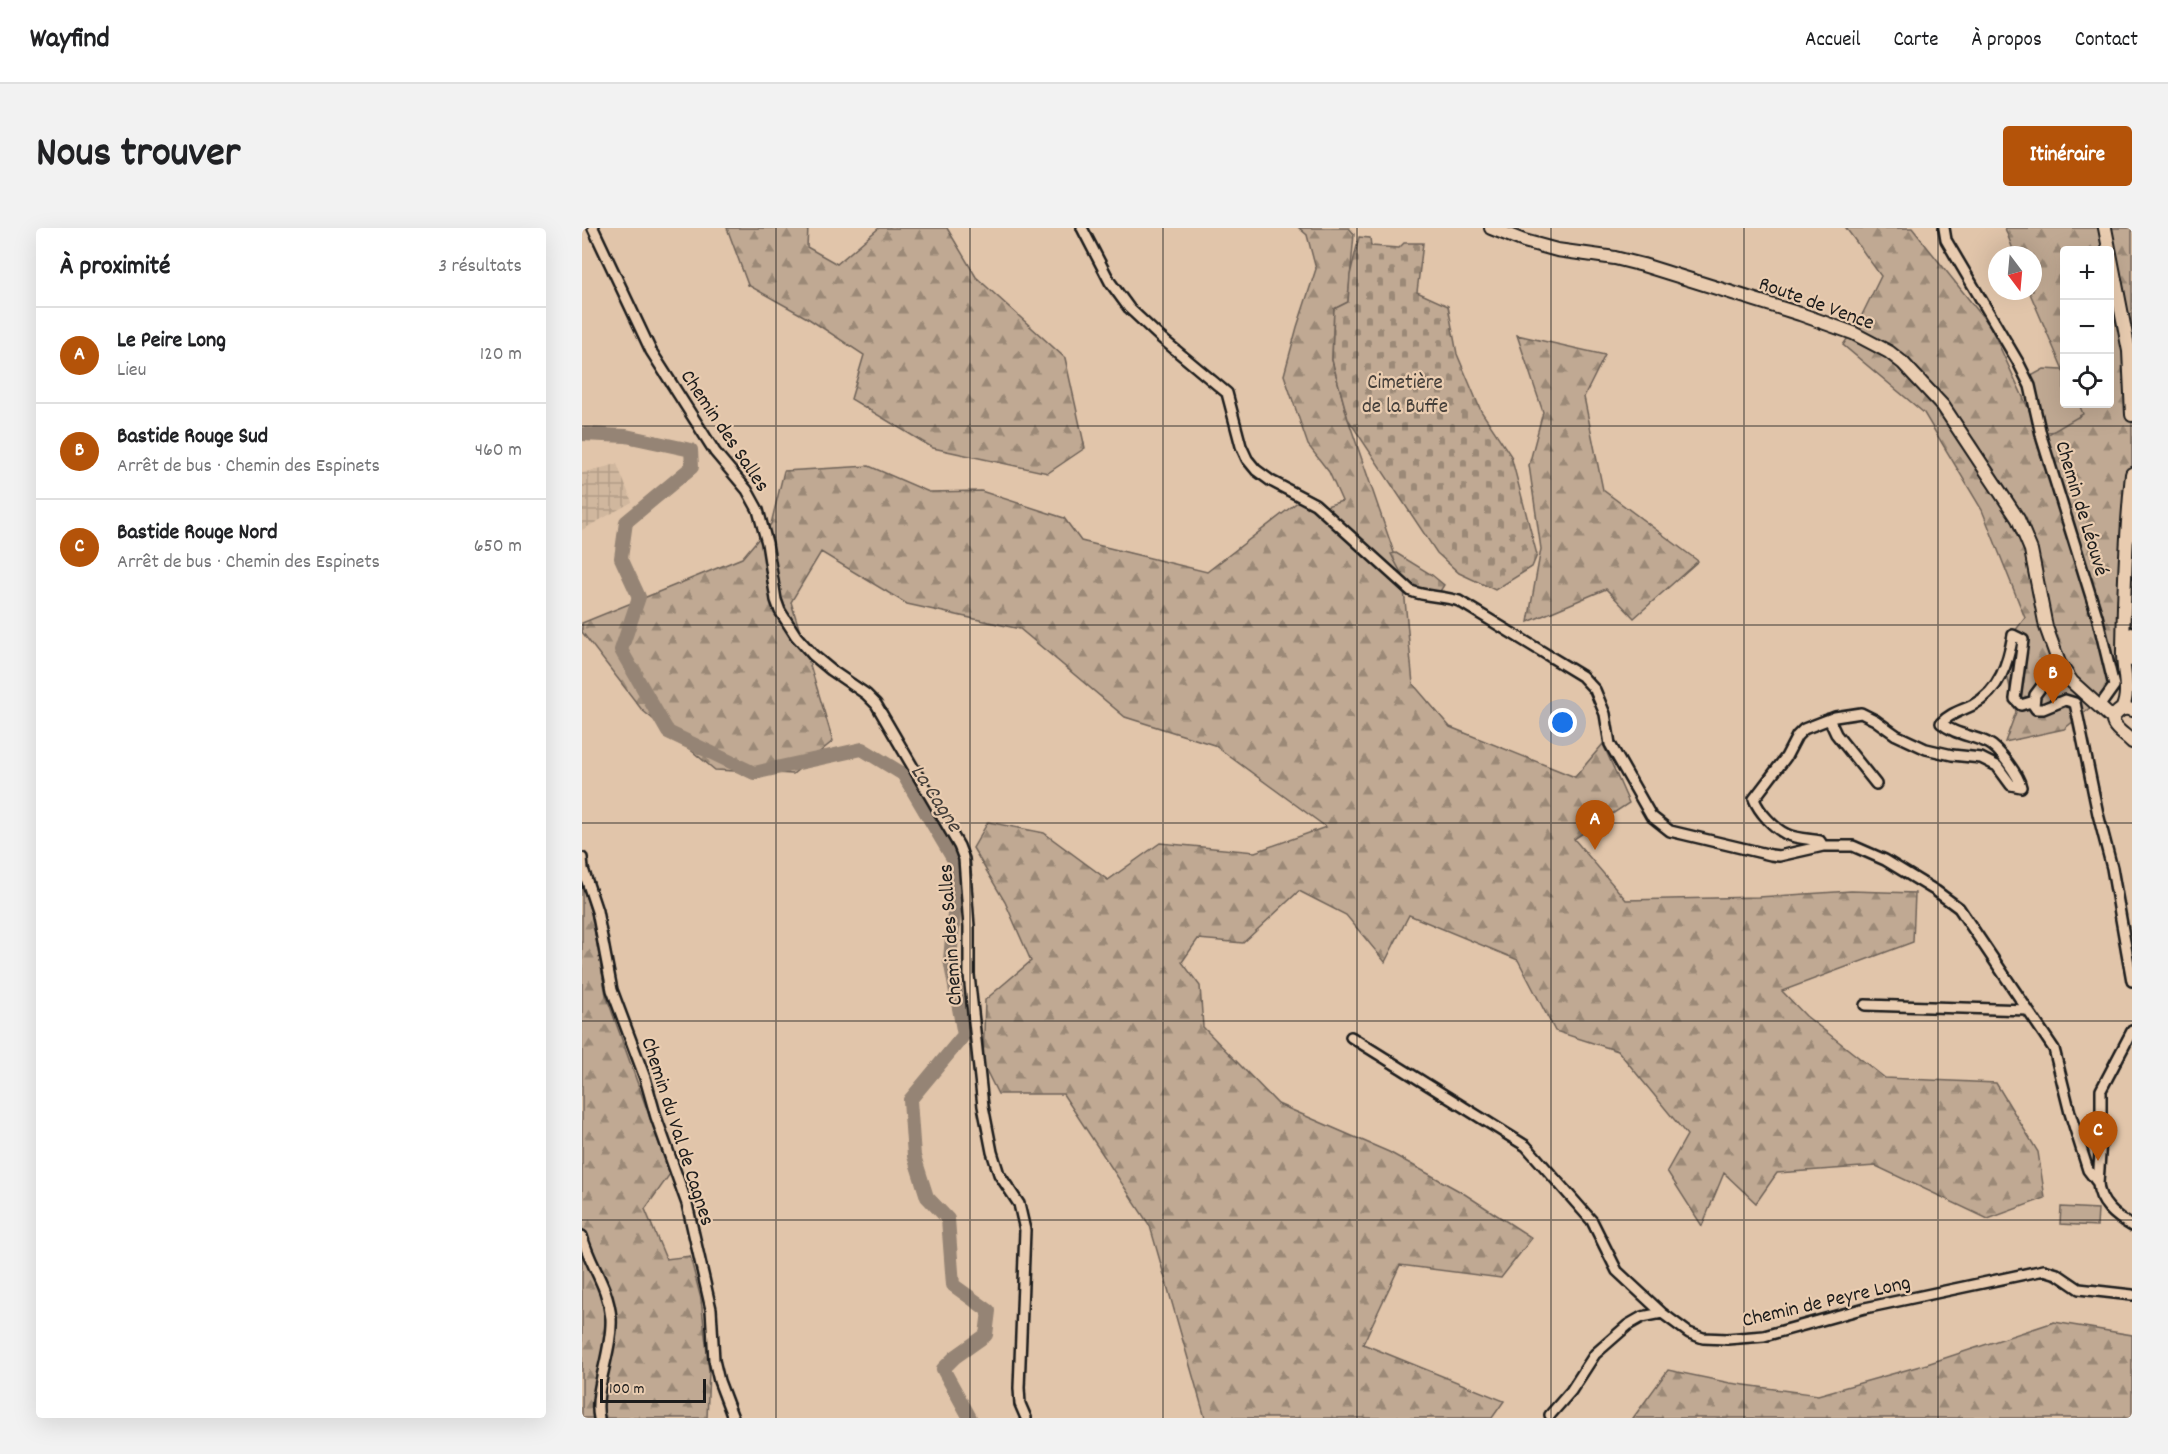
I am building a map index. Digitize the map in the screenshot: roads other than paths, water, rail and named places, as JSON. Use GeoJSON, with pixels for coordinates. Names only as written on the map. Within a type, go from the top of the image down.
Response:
{"type":"FeatureCollection","features":[{"type":"Feature","properties":{"kind":"main road","name":"Route de Vence"},"geometry":{"type":"LineString","coordinates":[[1491,228],[1524,241],[1557,250],[1643,264],[1800,314],[1853,333],[1889,352],[1903,363],[1942,406],[2019,519],[2031,550],[2046,627],[2059,663],[2072,682],[2101,709],[2121,713],[2117,730],[2129,736]]}},
{"type":"Feature","properties":{"kind":"main road"},"geometry":{"type":"LineString","coordinates":[[2105,228],[2129,351],[2132,415]]}},
{"type":"Feature","properties":{"kind":"main road"},"geometry":{"type":"LineString","coordinates":[[2112,228],[2132,325]]}},
{"type":"Feature","properties":{"kind":"main road"},"geometry":{"type":"LineString","coordinates":[[2121,713],[2126,697],[2123,654],[2132,474]]}},
{"type":"Feature","properties":{"kind":"main road"},"geometry":{"type":"LineString","coordinates":[[2132,634],[2132,660]]}},
{"type":"Feature","properties":{"kind":"street","name":"Chemin des Salles"},"geometry":{"type":"LineString","coordinates":[[593,228],[651,351],[715,452],[747,490],[758,510],[780,611],[796,636],[813,655],[876,704],[964,859],[969,927],[969,975],[983,1106],[995,1163],[999,1174],[1019,1204],[1025,1230],[1019,1388],[1020,1404],[1026,1418]]}},
{"type":"Feature","properties":{"kind":"street"},"geometry":{"type":"LineString","coordinates":[[1082,228],[1110,282],[1129,308],[1227,393],[1241,446],[1246,459],[1256,470],[1271,481],[1315,504],[1411,591],[1421,595],[1442,596],[1459,601],[1582,676],[1595,690],[1605,714],[1610,744],[1647,810],[1670,831],[1779,856],[1823,846],[1853,846],[1885,860],[1959,908],[2054,1049],[2070,1113],[2088,1170],[2098,1182]]}},
{"type":"Feature","properties":{"kind":"street","name":"Chemin de Léouvé"},"geometry":{"type":"LineString","coordinates":[[1944,228],[1946,240],[2030,386],[2042,439],[2097,616],[2114,686],[2101,709]]}},
{"type":"Feature","properties":{"kind":"street"},"geometry":{"type":"LineString","coordinates":[[1823,846],[1820,841],[1785,834],[1769,821],[1754,799],[1786,756],[1797,736],[1804,729],[1829,719],[1861,713],[1896,735],[1926,749],[1981,758],[1997,766],[2012,785],[2021,787],[2019,778],[1990,743],[1949,730],[1941,723],[1949,715],[1972,705],[1988,694],[2002,675],[2009,657],[2013,635],[2023,640],[2015,699],[2021,705],[2031,702],[2036,709],[2043,709],[2065,700],[2075,704],[2112,868],[2132,981]]}},
{"type":"Feature","properties":{"kind":"street"},"geometry":{"type":"LineString","coordinates":[[2034,706],[2035,695],[2059,663]]}},
{"type":"Feature","properties":{"kind":"street"},"geometry":{"type":"LineString","coordinates":[[1829,719],[1836,734],[1876,784]]}},
{"type":"Feature","properties":{"kind":"street","name":"Chemin du Val de Cagnes"},"geometry":{"type":"LineString","coordinates":[[582,858],[583,869],[597,911],[612,990],[645,1078],[656,1117],[687,1204],[711,1309],[717,1371],[733,1418]]}},
{"type":"Feature","properties":{"kind":"street"},"geometry":{"type":"LineString","coordinates":[[1865,1005],[2028,1010]]}},
{"type":"Feature","properties":{"kind":"street"},"geometry":{"type":"LineString","coordinates":[[2132,1031],[2101,1090],[2098,1182],[2108,1208],[2132,1226]]}},
{"type":"Feature","properties":{"kind":"street","name":"Chemin de Peyre Long"},"geometry":{"type":"LineString","coordinates":[[1351,1037],[1526,1146],[1592,1221],[1617,1271],[1662,1313],[1689,1333],[1703,1338],[1764,1336],[1865,1308],[2044,1270],[2057,1274],[2079,1288],[2132,1295]]}},
{"type":"Feature","properties":{"kind":"street"},"geometry":{"type":"LineString","coordinates":[[582,1236],[602,1281],[608,1298],[611,1318],[611,1339],[599,1402],[599,1418]]}},
{"type":"Feature","properties":{"kind":"street"},"geometry":{"type":"LineString","coordinates":[[1550,1415],[1571,1391],[1595,1354],[1642,1317],[1662,1313]]}},
{"type":"Feature","properties":{"kind":"waterway","name":"La Cagne"},"geometry":{"type":"LineString","coordinates":[[582,434],[626,436],[691,450],[692,467],[626,522],[621,558],[639,597],[621,650],[668,732],[754,773],[862,749],[903,774],[958,867],[950,960],[964,1035],[910,1100],[914,1156],[927,1197],[948,1219],[953,1285],[989,1311],[986,1335],[955,1357],[943,1369],[970,1418]]}},
{"type":"Feature","properties":{"kind":"place","name":"Bastide Rouge Sud"},"geometry":{"type":"Point","coordinates":[2053,704]}},
{"type":"Feature","properties":{"kind":"place","name":"Le Peire Long"},"geometry":{"type":"Point","coordinates":[1595,850]}},
{"type":"Feature","properties":{"kind":"place","name":"Bastide Rouge Nord"},"geometry":{"type":"Point","coordinates":[2098,1161]}},
{"type":"Feature","properties":{"kind":"park label","name":"Cimetière de la Buffe"},"geometry":{"type":"Point","coordinates":[1405,393]}}]}
